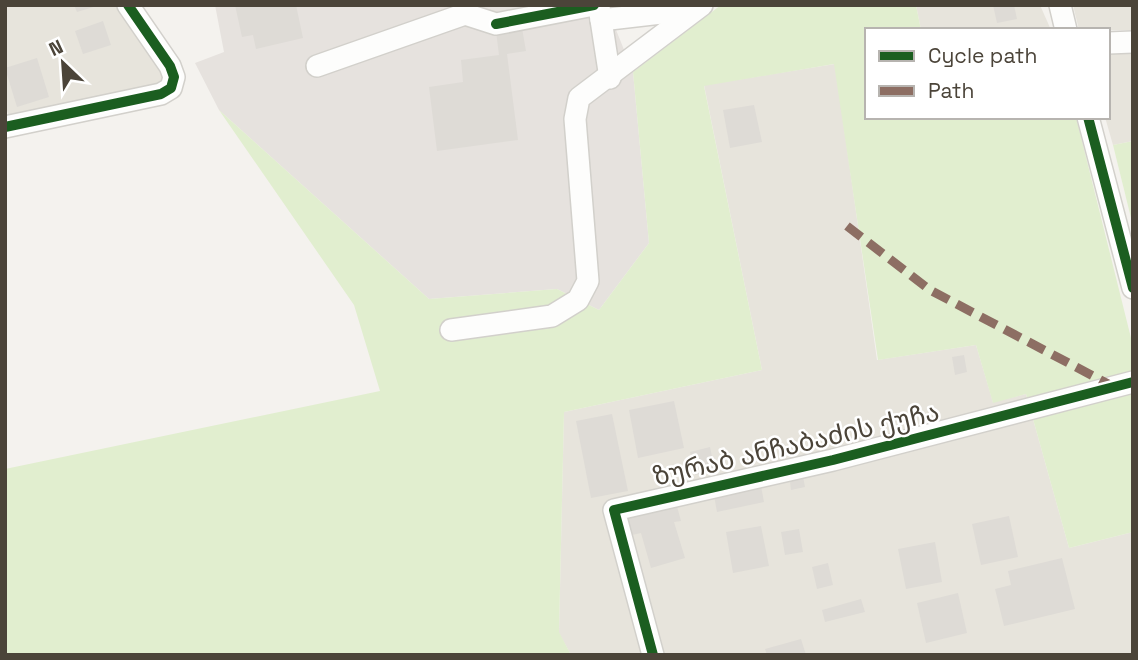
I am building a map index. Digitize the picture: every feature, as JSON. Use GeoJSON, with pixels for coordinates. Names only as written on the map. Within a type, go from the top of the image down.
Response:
{"type":"FeatureCollection","features":[{"type":"Feature","properties":{"kind":"street"},"geometry":{"type":"LineString","coordinates":[[5,127],[161,94],[170,88],[174,77],[170,66],[128,5]]}},
{"type":"Feature","properties":{"kind":"street"},"geometry":{"type":"LineString","coordinates":[[1060,5],[1066,28]]}},
{"type":"Feature","properties":{"kind":"street"},"geometry":{"type":"LineString","coordinates":[[317,66],[465,10],[496,24],[598,10],[700,7]]}},
{"type":"Feature","properties":{"kind":"street"},"geometry":{"type":"LineString","coordinates":[[452,330],[552,316],[578,300],[589,281],[575,119],[579,99],[700,7]]}},
{"type":"Feature","properties":{"kind":"street"},"geometry":{"type":"LineString","coordinates":[[598,10],[610,78]]}},
{"type":"Feature","properties":{"kind":"street"},"geometry":{"type":"LineString","coordinates":[[1110,43],[1133,42]]}},
{"type":"Feature","properties":{"kind":"street"},"geometry":{"type":"LineString","coordinates":[[1089,119],[1133,288]]}},
{"type":"Feature","properties":{"kind":"street","name":"ზურაბ ანჩაბაძის ქუჩა"},"geometry":{"type":"LineString","coordinates":[[653,655],[614,510],[833,460],[1133,382]]}},
{"type":"Feature","properties":{"kind":"shaded area"},"geometry":{"type":"Polygon","coordinates":[[[5,5],[123,5],[166,73],[165,82],[10,121],[5,104],[5,5]]]}},
{"type":"Feature","properties":{"kind":"shaded area"},"geometry":{"type":"Polygon","coordinates":[[[215,5],[606,5],[633,72],[649,243],[599,310],[557,289],[429,299],[219,110],[195,63],[224,52],[215,5]]]}},
{"type":"Feature","properties":{"kind":"shaded area"},"geometry":{"type":"Polygon","coordinates":[[[916,5],[1040,5],[1050,28],[921,28],[916,5]]]}},
{"type":"Feature","properties":{"kind":"shaded area"},"geometry":{"type":"Polygon","coordinates":[[[1073,5],[1133,5],[1133,30],[1079,28],[1073,5]]]}},
{"type":"Feature","properties":{"kind":"shaded area"},"geometry":{"type":"Polygon","coordinates":[[[1133,53],[1133,141],[1113,145],[1106,119],[1110,119],[1110,54],[1133,53]]]}},
{"type":"Feature","properties":{"kind":"shaded area"},"geometry":{"type":"Polygon","coordinates":[[[835,64],[877,360],[976,345],[993,402],[1026,394],[1069,548],[1133,532],[1133,655],[571,655],[559,633],[564,412],[762,370],[704,85],[835,64]]]}},
{"type":"Feature","properties":{"kind":"green space"},"geometry":{"type":"Polygon","coordinates":[[[721,5],[916,5],[921,28],[865,28],[865,119],[1076,119],[1133,346],[1133,532],[1069,548],[1026,394],[993,403],[976,345],[878,360],[834,64],[704,86],[762,370],[564,412],[559,632],[571,655],[5,655],[5,469],[380,391],[354,305],[219,110],[429,299],[557,289],[599,310],[649,243],[633,72],[721,5]]]}},
{"type":"Feature","properties":{"kind":"green space"},"geometry":{"type":"Polygon","coordinates":[[[1133,141],[1133,226],[1113,145],[1133,141]]]}},
{"type":"Feature","properties":{"kind":"building"},"geometry":{"type":"Polygon","coordinates":[[[74,5],[97,5],[97,6],[77,12],[74,5]]]}},
{"type":"Feature","properties":{"kind":"building"},"geometry":{"type":"Polygon","coordinates":[[[235,5],[296,5],[303,38],[256,49],[253,35],[242,37],[235,5]]]}},
{"type":"Feature","properties":{"kind":"building"},"geometry":{"type":"Polygon","coordinates":[[[993,5],[1014,5],[1017,19],[997,23],[993,5]]]}},
{"type":"Feature","properties":{"kind":"building"},"geometry":{"type":"Polygon","coordinates":[[[103,21],[111,45],[83,54],[75,31],[103,21]]]}},
{"type":"Feature","properties":{"kind":"building"},"geometry":{"type":"Polygon","coordinates":[[[522,28],[526,51],[507,54],[518,140],[437,151],[429,87],[463,82],[461,60],[499,55],[496,31],[522,28]]]}},
{"type":"Feature","properties":{"kind":"building"},"geometry":{"type":"Polygon","coordinates":[[[37,58],[49,97],[17,107],[5,68],[37,58]]]}},
{"type":"Feature","properties":{"kind":"building"},"geometry":{"type":"Polygon","coordinates":[[[754,105],[762,142],[730,148],[723,110],[754,105]]]}},
{"type":"Feature","properties":{"kind":"building"},"geometry":{"type":"Polygon","coordinates":[[[964,355],[967,372],[955,375],[952,357],[964,355]]]}},
{"type":"Feature","properties":{"kind":"building"},"geometry":{"type":"Polygon","coordinates":[[[674,401],[684,448],[638,458],[629,410],[674,401]]]}},
{"type":"Feature","properties":{"kind":"building"},"geometry":{"type":"Polygon","coordinates":[[[612,414],[628,491],[591,498],[576,421],[612,414]]]}},
{"type":"Feature","properties":{"kind":"building"},"geometry":{"type":"Polygon","coordinates":[[[710,447],[715,471],[695,475],[690,452],[710,447]]]}},
{"type":"Feature","properties":{"kind":"building"},"geometry":{"type":"Polygon","coordinates":[[[802,471],[805,487],[791,490],[789,474],[802,471]]]}},
{"type":"Feature","properties":{"kind":"building"},"geometry":{"type":"Polygon","coordinates":[[[760,481],[764,502],[717,512],[713,490],[760,481]]]}},
{"type":"Feature","properties":{"kind":"building"},"geometry":{"type":"Polygon","coordinates":[[[676,503],[681,521],[674,522],[685,558],[651,568],[641,533],[632,535],[626,517],[676,503]]]}},
{"type":"Feature","properties":{"kind":"building"},"geometry":{"type":"Polygon","coordinates":[[[1009,516],[1018,557],[981,565],[972,524],[1009,516]]]}},
{"type":"Feature","properties":{"kind":"building"},"geometry":{"type":"Polygon","coordinates":[[[761,526],[769,566],[733,573],[726,532],[761,526]]]}},
{"type":"Feature","properties":{"kind":"building"},"geometry":{"type":"Polygon","coordinates":[[[799,529],[803,552],[785,555],[781,532],[799,529]]]}},
{"type":"Feature","properties":{"kind":"building"},"geometry":{"type":"Polygon","coordinates":[[[935,542],[942,582],[906,589],[898,549],[935,542]]]}},
{"type":"Feature","properties":{"kind":"building"},"geometry":{"type":"Polygon","coordinates":[[[1062,558],[1075,609],[1004,626],[995,589],[1011,585],[1008,571],[1062,558]]]}},
{"type":"Feature","properties":{"kind":"building"},"geometry":{"type":"Polygon","coordinates":[[[828,563],[833,585],[817,589],[812,567],[828,563]]]}},
{"type":"Feature","properties":{"kind":"building"},"geometry":{"type":"Polygon","coordinates":[[[958,593],[967,633],[926,643],[917,603],[958,593]]]}},
{"type":"Feature","properties":{"kind":"building"},"geometry":{"type":"Polygon","coordinates":[[[861,599],[865,612],[825,622],[822,610],[861,599]]]}},
{"type":"Feature","properties":{"kind":"building"},"geometry":{"type":"Polygon","coordinates":[[[801,639],[806,655],[767,655],[765,649],[801,639]]]}},
{"type":"Feature","properties":{"kind":"marked path"},"geometry":{"type":"LineString","coordinates":[[847,226],[930,290],[1114,387]]}},
{"type":"Feature","properties":{"kind":"cycle path"},"geometry":{"type":"LineString","coordinates":[[5,127],[161,94],[171,88],[174,77],[170,66],[128,5]]}},
{"type":"Feature","properties":{"kind":"cycle path"},"geometry":{"type":"LineString","coordinates":[[496,24],[594,5]]}},
{"type":"Feature","properties":{"kind":"cycle path"},"geometry":{"type":"LineString","coordinates":[[1089,119],[1133,288]]}},
{"type":"Feature","properties":{"kind":"cycle path"},"geometry":{"type":"LineString","coordinates":[[653,655],[614,510],[833,460],[1133,382]]}}]}
